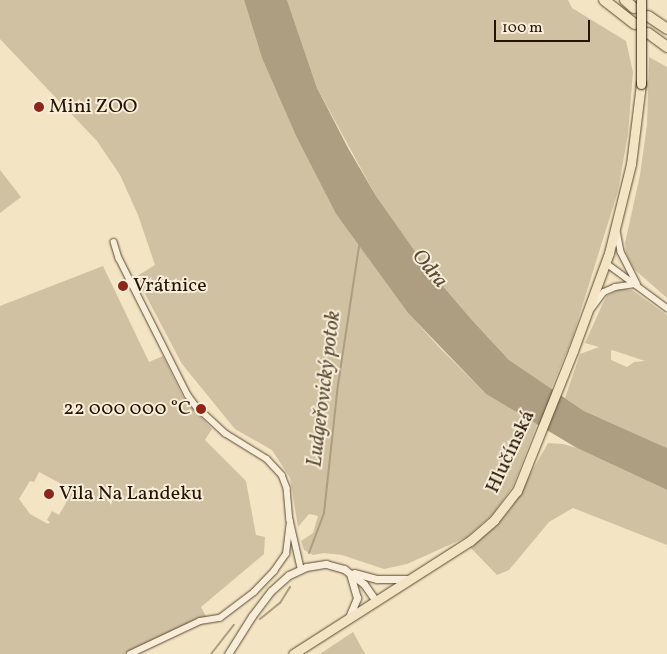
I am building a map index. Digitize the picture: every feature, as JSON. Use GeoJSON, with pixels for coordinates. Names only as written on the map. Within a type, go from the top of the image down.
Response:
{"type":"FeatureCollection","features":[{"type":"Feature","properties":{"kind":"highway"},"geometry":{"type":"LineString","coordinates":[[604,0],[635,24]]}},
{"type":"Feature","properties":{"kind":"highway"},"geometry":{"type":"LineString","coordinates":[[625,0],[638,4]]}},
{"type":"Feature","properties":{"kind":"highway"},"geometry":{"type":"LineString","coordinates":[[651,18],[667,28]]}},
{"type":"Feature","properties":{"kind":"highway"},"geometry":{"type":"LineString","coordinates":[[648,33],[667,46]]}},
{"type":"Feature","properties":{"kind":"main road","name":"Hlučínská"},"geometry":{"type":"LineString","coordinates":[[293,654],[470,541],[494,520],[517,491],[587,314],[616,229],[631,164],[641,84],[638,4]]}},
{"type":"Feature","properties":{"kind":"street"},"geometry":{"type":"LineString","coordinates":[[616,229],[622,257],[636,284]]}},
{"type":"Feature","properties":{"kind":"street"},"geometry":{"type":"LineString","coordinates":[[114,242],[119,258],[188,395],[196,406],[225,433],[267,459],[282,475],[287,488],[290,520],[302,568]]}},
{"type":"Feature","properties":{"kind":"street"},"geometry":{"type":"LineString","coordinates":[[606,262],[667,308]]}},
{"type":"Feature","properties":{"kind":"street"},"geometry":{"type":"LineString","coordinates":[[587,314],[604,292],[615,287],[636,284]]}},
{"type":"Feature","properties":{"kind":"street"},"geometry":{"type":"LineString","coordinates":[[130,654],[200,621],[220,618],[254,592],[274,571],[286,554],[290,520]]}},
{"type":"Feature","properties":{"kind":"street"},"geometry":{"type":"LineString","coordinates":[[228,654],[271,591],[288,575],[302,568],[326,564],[377,579],[412,579]]}},
{"type":"Feature","properties":{"kind":"street"},"geometry":{"type":"LineString","coordinates":[[348,571],[364,584],[376,601]]}},
{"type":"Feature","properties":{"kind":"street"},"geometry":{"type":"LineString","coordinates":[[348,571],[355,585],[357,598],[349,619]]}},
{"type":"Feature","properties":{"kind":"shaded area"},"geometry":{"type":"Polygon","coordinates":[[[0,0],[244,0],[262,58],[296,136],[336,214],[408,313],[440,348],[486,394],[537,424],[513,486],[493,514],[467,537],[407,564],[384,569],[342,555],[324,553],[313,555],[304,550],[301,541],[313,533],[318,516],[309,514],[298,527],[290,478],[272,450],[235,429],[182,364],[144,292],[134,278],[155,265],[138,215],[120,175],[97,141],[0,39],[0,0]]]}},
{"type":"Feature","properties":{"kind":"shaded area"},"geometry":{"type":"Polygon","coordinates":[[[244,0],[287,0],[317,88],[348,148],[376,196],[424,264],[471,319],[509,360],[584,411],[667,448],[667,490],[577,448],[486,394],[408,313],[336,214],[296,136],[262,58],[244,0]]]}},
{"type":"Feature","properties":{"kind":"shaded area"},"geometry":{"type":"Polygon","coordinates":[[[287,0],[568,0],[572,8],[626,41],[633,72],[628,134],[618,191],[572,339],[551,389],[509,360],[471,319],[424,264],[376,196],[317,88],[287,0]]]}},
{"type":"Feature","properties":{"kind":"shaded area"},"geometry":{"type":"Polygon","coordinates":[[[649,57],[667,67],[667,298],[634,269],[626,253],[625,243],[640,175],[647,124],[649,57]]]}},
{"type":"Feature","properties":{"kind":"shaded area"},"geometry":{"type":"Polygon","coordinates":[[[0,170],[21,197],[0,213],[0,170]]]}},
{"type":"Feature","properties":{"kind":"shaded area"},"geometry":{"type":"Polygon","coordinates":[[[103,266],[149,362],[163,356],[183,397],[212,429],[205,440],[246,481],[256,535],[265,537],[264,554],[201,607],[207,618],[125,654],[0,654],[0,306],[103,266]],[[39,472],[34,482],[30,481],[19,499],[30,514],[48,524],[50,522],[47,520],[52,511],[59,515],[73,490],[39,472]]]}},
{"type":"Feature","properties":{"kind":"shaded area"},"geometry":{"type":"Polygon","coordinates":[[[620,289],[632,290],[667,315],[667,448],[584,411],[565,398],[580,354],[599,347],[585,343],[607,296],[620,289]],[[612,350],[611,360],[627,367],[634,362],[645,361],[612,350]]]}},
{"type":"Feature","properties":{"kind":"shaded area"},"geometry":{"type":"Polygon","coordinates":[[[548,443],[563,444],[577,448],[667,490],[667,545],[573,508],[549,522],[509,570],[497,575],[470,547],[495,527],[511,508],[548,443]]]}},
{"type":"Feature","properties":{"kind":"shaded area"},"geometry":{"type":"Polygon","coordinates":[[[353,632],[365,654],[320,654],[353,632]]]}},
{"type":"Feature","properties":{"kind":"waterway","name":"Ludgeřovický potok"},"geometry":{"type":"LineString","coordinates":[[309,553],[324,513],[338,385],[359,246]]}},
{"type":"Feature","properties":{"kind":"waterway","name":"Ludgeřovický potok"},"geometry":{"type":"LineString","coordinates":[[260,619],[280,603],[290,587]]}},
{"type":"Feature","properties":{"kind":"waterway","name":"Ludgeřovický potok"},"geometry":{"type":"LineString","coordinates":[[211,654],[234,625]]}},
{"type":"Feature","properties":{"kind":"place","name":"Mini ZOO"},"geometry":{"type":"Point","coordinates":[39,107]}},
{"type":"Feature","properties":{"kind":"place","name":"Vrátnice"},"geometry":{"type":"Point","coordinates":[123,286]}},
{"type":"Feature","properties":{"kind":"place","name":"22 000 000 °C"},"geometry":{"type":"Point","coordinates":[201,409]}},
{"type":"Feature","properties":{"kind":"place","name":"Vila Na Landeku"},"geometry":{"type":"Point","coordinates":[49,494]}},
{"type":"Feature","properties":{"kind":"water label","name":"Odra"},"geometry":{"type":"Point","coordinates":[429,269]}}]}
